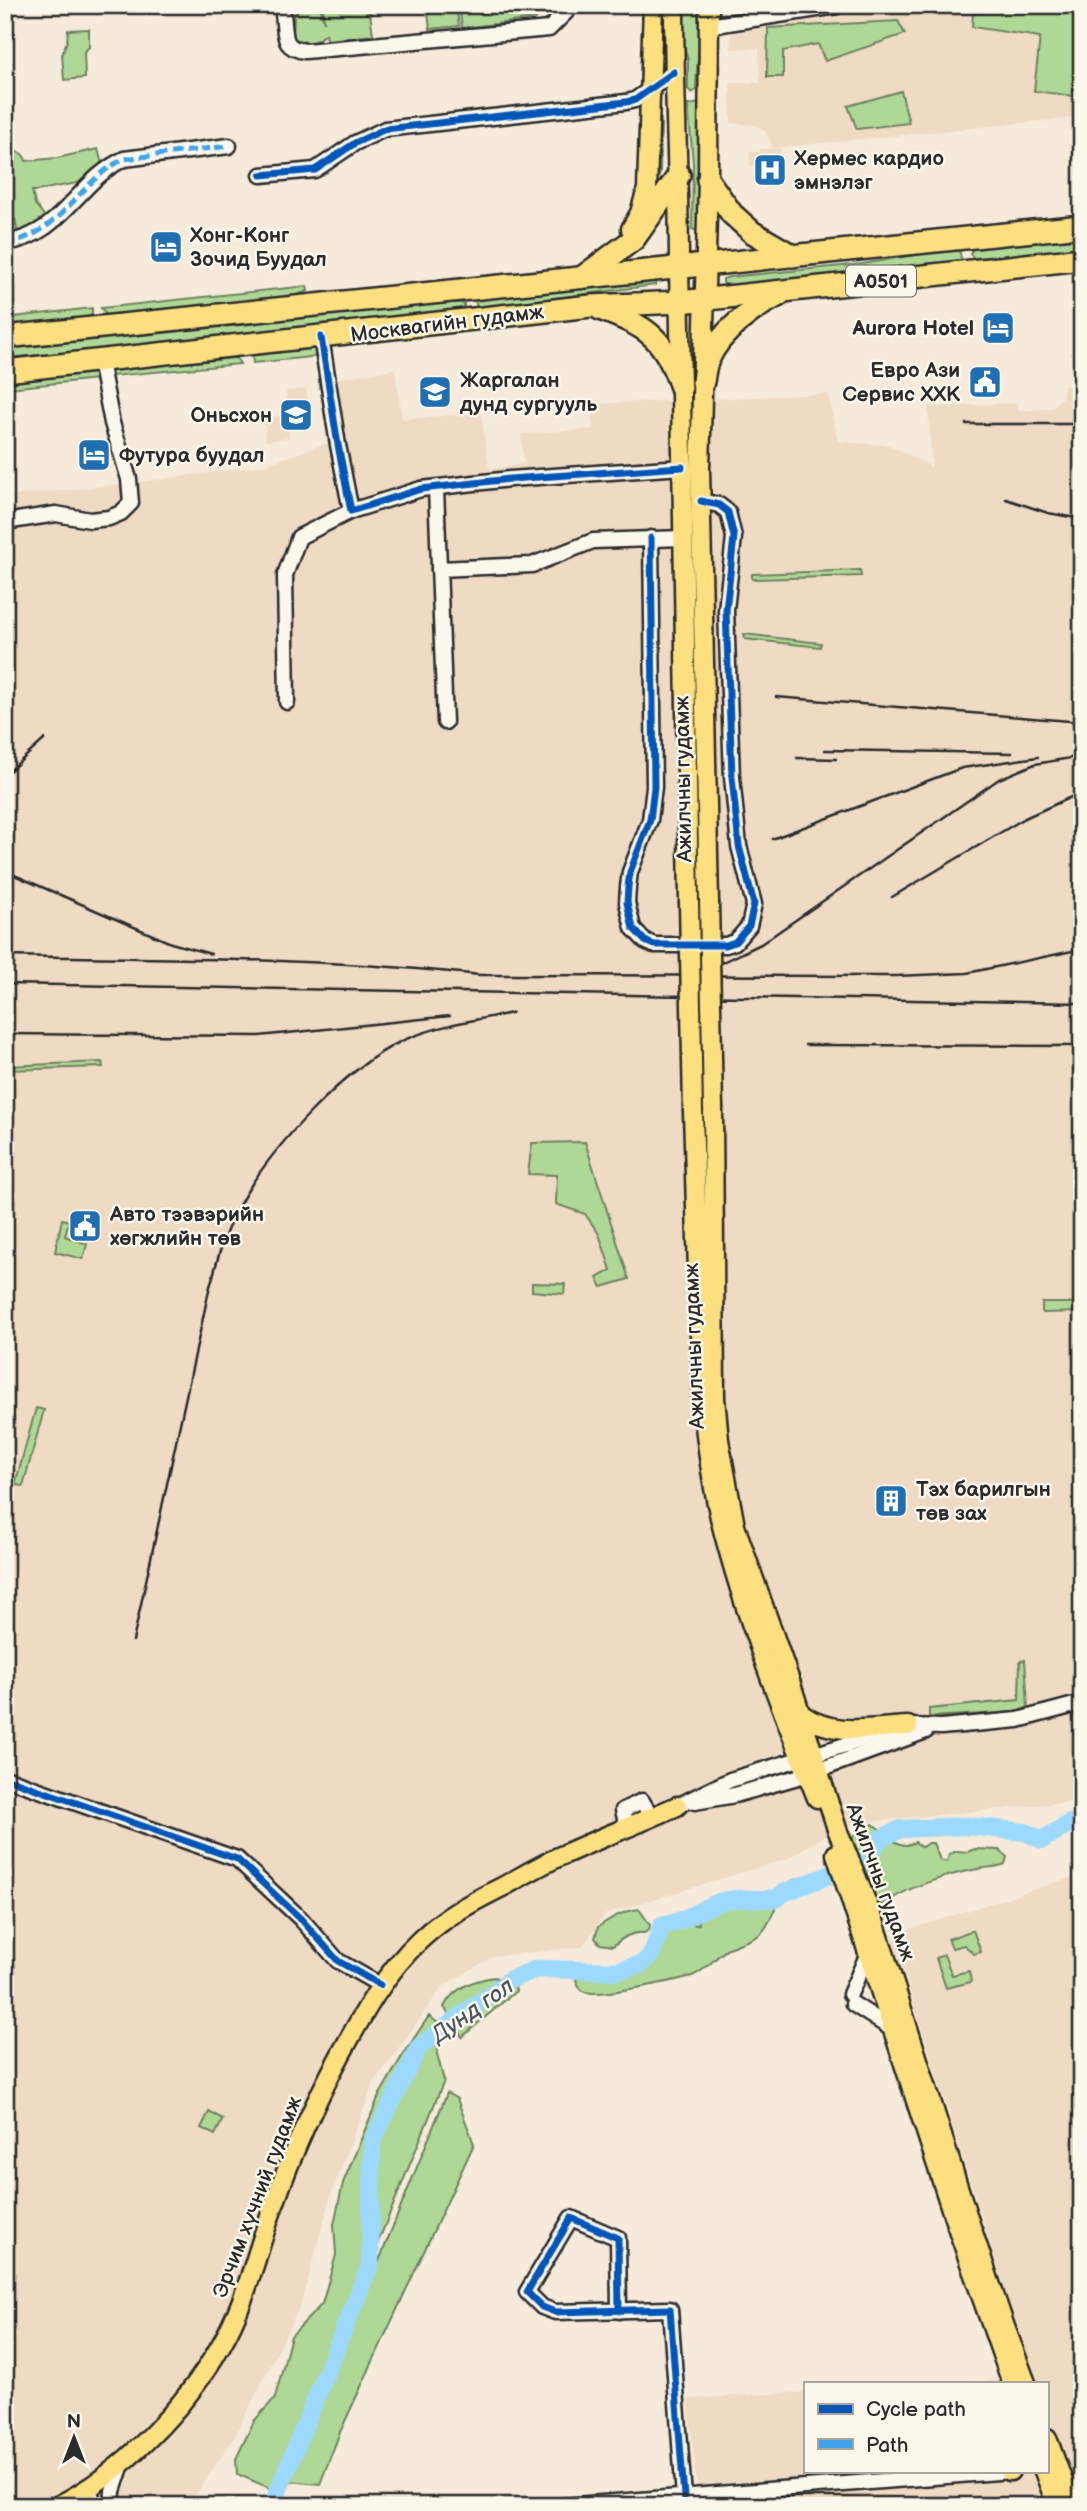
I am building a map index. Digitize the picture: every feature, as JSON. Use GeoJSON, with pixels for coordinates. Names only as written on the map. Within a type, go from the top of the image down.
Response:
{"type":"FeatureCollection","features":[{"type":"Feature","properties":{"kind":"highway"},"geometry":{"type":"LineString","coordinates":[[580,278],[620,251],[649,221],[679,175]]}},
{"type":"Feature","properties":{"kind":"highway"},"geometry":{"type":"LineString","coordinates":[[708,180],[732,214],[752,232],[793,257]]}},
{"type":"Feature","properties":{"kind":"highway","name":"A0501"},"geometry":{"type":"LineString","coordinates":[[678,267],[1082,226]]}},
{"type":"Feature","properties":{"kind":"highway"},"geometry":{"type":"LineString","coordinates":[[976,238],[967,246],[965,256],[969,263],[981,270]]}},
{"type":"Feature","properties":{"kind":"highway","name":"A0501"},"geometry":{"type":"LineString","coordinates":[[680,302],[1082,259]]}},
{"type":"Feature","properties":{"kind":"highway","name":"Москвагийн гудамж"},"geometry":{"type":"LineString","coordinates":[[5,337],[678,267]]}},
{"type":"Feature","properties":{"kind":"highway"},"geometry":{"type":"LineString","coordinates":[[452,292],[469,300],[470,312],[466,319]]}},
{"type":"Feature","properties":{"kind":"highway"},"geometry":{"type":"LineString","coordinates":[[702,382],[708,359],[723,338],[760,305],[783,292]]}},
{"type":"Feature","properties":{"kind":"highway","name":"Москвагийн гудамж"},"geometry":{"type":"LineString","coordinates":[[5,370],[591,306],[680,302]]}},
{"type":"Feature","properties":{"kind":"highway"},"geometry":{"type":"LineString","coordinates":[[591,306],[636,323],[653,337],[670,357],[681,387]]}},
{"type":"Feature","properties":{"kind":"main road"},"geometry":{"type":"LineString","coordinates":[[620,251],[646,200],[645,98],[653,5]]}},
{"type":"Feature","properties":{"kind":"main road","name":"Ажилчны гудамж"},"geometry":{"type":"LineString","coordinates":[[674,5],[693,1112],[702,1399],[734,1526],[801,1714],[811,1764],[1004,2328],[1026,2382]]}},
{"type":"Feature","properties":{"kind":"main road","name":"Ажилчны гудамж"},"geometry":{"type":"LineString","coordinates":[[709,5],[701,501],[713,1109],[713,1441],[725,1540],[768,1675],[811,1764]]}},
{"type":"Feature","properties":{"kind":"main road"},"geometry":{"type":"LineString","coordinates":[[675,81],[685,97],[699,95],[708,87]]}},
{"type":"Feature","properties":{"kind":"main road"},"geometry":{"type":"LineString","coordinates":[[801,1714],[815,1724],[831,1728],[908,1726]]}},
{"type":"Feature","properties":{"kind":"main road","name":"Эрчим хүчний гудамж"},"geometry":{"type":"LineString","coordinates":[[57,2506],[86,2499],[122,2464],[195,2386],[222,2344],[242,2300],[298,2142],[325,2084],[380,1985],[420,1940],[455,1911],[561,1856],[677,1806]]}},
{"type":"Feature","properties":{"kind":"main road","name":"Ажилчны гудамж"},"geometry":{"type":"LineString","coordinates":[[866,1925],[869,1951],[954,2218],[1012,2382]]}},
{"type":"Feature","properties":{"kind":"main road"},"geometry":{"type":"LineString","coordinates":[[1048,2441],[1072,2506]]}},
{"type":"Feature","properties":{"kind":"main road"},"geometry":{"type":"LineString","coordinates":[[1044,2472],[1058,2506]]}},
{"type":"Feature","properties":{"kind":"street"},"geometry":{"type":"LineString","coordinates":[[283,15],[287,44],[293,50],[305,51],[549,29],[570,5]]}},
{"type":"Feature","properties":{"kind":"street"},"geometry":{"type":"LineString","coordinates":[[709,26],[837,6]]}},
{"type":"Feature","properties":{"kind":"street"},"geometry":{"type":"LineString","coordinates":[[261,175],[315,170],[355,143],[385,129],[645,98],[675,81]]}},
{"type":"Feature","properties":{"kind":"street"},"geometry":{"type":"LineString","coordinates":[[645,98],[677,117]]}},
{"type":"Feature","properties":{"kind":"street"},"geometry":{"type":"LineString","coordinates":[[5,243],[21,241],[41,232],[109,166],[124,159],[229,146]]}},
{"type":"Feature","properties":{"kind":"street"},"geometry":{"type":"LineString","coordinates":[[321,337],[351,511]]}},
{"type":"Feature","properties":{"kind":"street"},"geometry":{"type":"LineString","coordinates":[[5,522],[56,514],[90,520],[108,518],[121,513],[131,503],[129,479],[112,423],[100,360]]}},
{"type":"Feature","properties":{"kind":"street"},"geometry":{"type":"LineString","coordinates":[[287,702],[285,575],[299,537],[351,511],[421,489],[510,479],[682,467]]}},
{"type":"Feature","properties":{"kind":"street"},"geometry":{"type":"LineString","coordinates":[[436,488],[445,722]]}},
{"type":"Feature","properties":{"kind":"street"},"geometry":{"type":"LineString","coordinates":[[651,538],[654,787],[650,820],[630,872],[627,903],[629,918],[638,935],[654,945],[726,945],[743,935],[749,926],[754,904],[739,846],[732,777],[726,610],[734,537],[728,512],[719,505],[701,501]]}},
{"type":"Feature","properties":{"kind":"street"},"geometry":{"type":"LineString","coordinates":[[439,569],[532,565],[593,541],[684,538]]}},
{"type":"Feature","properties":{"kind":"street"},"geometry":{"type":"LineString","coordinates":[[811,1764],[908,1726],[941,1727],[1018,1720],[1082,1703]]}},
{"type":"Feature","properties":{"kind":"street"},"geometry":{"type":"LineString","coordinates":[[811,1764],[941,1727]]}},
{"type":"Feature","properties":{"kind":"street","name":"Эрчим хүчний гудамж"},"geometry":{"type":"LineString","coordinates":[[677,1806],[730,1780],[811,1764]]}},
{"type":"Feature","properties":{"kind":"street"},"geometry":{"type":"LineString","coordinates":[[5,1778],[237,1859],[301,1920],[338,1961],[380,1985]]}},
{"type":"Feature","properties":{"kind":"street"},"geometry":{"type":"LineString","coordinates":[[869,1951],[851,1999],[895,2031]]}},
{"type":"Feature","properties":{"kind":"street"},"geometry":{"type":"LineString","coordinates":[[619,2311],[618,2238],[571,2218],[527,2292],[542,2306],[555,2312],[619,2311],[670,2309],[684,2497]]}},
{"type":"Feature","properties":{"kind":"street"},"geometry":{"type":"LineString","coordinates":[[112,2506],[113,2491],[122,2464]]}},
{"type":"Feature","properties":{"kind":"street"},"geometry":{"type":"LineString","coordinates":[[563,2506],[997,2472]]}},
{"type":"Feature","properties":{"kind":"shaded area"},"geometry":{"type":"Polygon","coordinates":[[[732,5],[1082,5],[1082,117],[773,148],[766,132],[757,125],[731,123],[730,83],[760,83],[759,48],[731,49],[732,5]]]}},
{"type":"Feature","properties":{"kind":"shaded area","name":"Хермес кардио эмнэлэг"},"geometry":{"type":"Polygon","coordinates":[[[760,149],[780,149],[780,180],[765,180],[764,174],[755,165],[750,165],[749,152],[760,152],[760,149]]]}},
{"type":"Feature","properties":{"kind":"shaded area"},"geometry":{"type":"Polygon","coordinates":[[[395,369],[402,419],[481,413],[489,469],[524,464],[521,434],[593,429],[590,404],[828,394],[838,442],[888,445],[932,467],[928,407],[1017,403],[1019,411],[1052,408],[1063,396],[1064,386],[1082,385],[1082,1801],[843,1824],[789,1858],[606,1914],[582,1947],[494,1956],[443,1986],[373,2084],[331,2195],[301,2304],[234,2438],[188,2506],[5,2506],[5,497],[265,465],[341,438],[334,379],[395,369]]]}},
{"type":"Feature","properties":{"kind":"shaded area","name":"Оньсхон"},"geometry":{"type":"Polygon","coordinates":[[[307,389],[308,406],[305,407],[308,427],[299,428],[298,424],[288,426],[289,437],[266,441],[264,418],[288,415],[286,391],[307,389]]]}},
{"type":"Feature","properties":{"kind":"shaded area"},"geometry":{"type":"Polygon","coordinates":[[[1082,1874],[1082,2506],[699,2506],[688,2399],[804,2392],[804,2472],[1048,2472],[1048,2382],[969,2382],[1033,2378],[892,1935],[1082,1874]]]}},
{"type":"Feature","properties":{"kind":"green space"},"geometry":{"type":"Polygon","coordinates":[[[369,5],[373,35],[327,40],[326,34],[312,43],[293,39],[294,16],[300,8],[320,6],[324,22],[323,8],[369,5]]]}},
{"type":"Feature","properties":{"kind":"green space"},"geometry":{"type":"Polygon","coordinates":[[[427,5],[456,5],[459,26],[430,29],[427,5]]]}},
{"type":"Feature","properties":{"kind":"green space"},"geometry":{"type":"Polygon","coordinates":[[[459,5],[535,5],[536,19],[462,28],[459,5]]]}},
{"type":"Feature","properties":{"kind":"green space"},"geometry":{"type":"Polygon","coordinates":[[[659,5],[669,5],[668,34],[659,76],[659,5]]]}},
{"type":"Feature","properties":{"kind":"green space"},"geometry":{"type":"Polygon","coordinates":[[[683,5],[702,5],[696,90],[692,93],[688,89],[688,60],[682,39],[683,5]]]}},
{"type":"Feature","properties":{"kind":"green space"},"geometry":{"type":"Polygon","coordinates":[[[1052,5],[1082,5],[1082,97],[1034,91],[1040,37],[972,27],[973,13],[1052,5]]]}},
{"type":"Feature","properties":{"kind":"green space"},"geometry":{"type":"Polygon","coordinates":[[[898,21],[905,34],[825,61],[818,44],[783,51],[783,77],[767,77],[768,28],[898,21]]]}},
{"type":"Feature","properties":{"kind":"green space"},"geometry":{"type":"Polygon","coordinates":[[[89,29],[89,47],[84,52],[85,78],[64,80],[62,54],[68,30],[89,29]]]}},
{"type":"Feature","properties":{"kind":"green space"},"geometry":{"type":"Polygon","coordinates":[[[901,91],[909,123],[857,129],[848,106],[901,91]]]}},
{"type":"Feature","properties":{"kind":"green space"},"geometry":{"type":"Polygon","coordinates":[[[701,103],[700,230],[697,231],[692,229],[693,163],[688,105],[701,103]]]}},
{"type":"Feature","properties":{"kind":"green space"},"geometry":{"type":"Polygon","coordinates":[[[655,112],[661,119],[658,178],[656,178],[655,112]]]}},
{"type":"Feature","properties":{"kind":"green space"},"geometry":{"type":"Polygon","coordinates":[[[98,149],[102,164],[101,174],[82,182],[32,191],[35,204],[46,218],[25,235],[17,230],[15,219],[5,220],[5,152],[21,153],[26,161],[57,158],[98,149]]]}},
{"type":"Feature","properties":{"kind":"green space"},"geometry":{"type":"Polygon","coordinates":[[[1082,233],[1082,252],[1014,259],[998,256],[974,258],[970,254],[973,248],[998,246],[1019,239],[1082,233]]]}},
{"type":"Feature","properties":{"kind":"green space"},"geometry":{"type":"Polygon","coordinates":[[[956,248],[962,262],[728,287],[723,282],[723,279],[729,277],[862,264],[956,248]]]}},
{"type":"Feature","properties":{"kind":"green space"},"geometry":{"type":"Polygon","coordinates":[[[657,279],[655,285],[477,308],[474,295],[657,279]]]}},
{"type":"Feature","properties":{"kind":"green space"},"geometry":{"type":"Polygon","coordinates":[[[307,286],[308,291],[292,297],[108,317],[101,308],[307,286]]]}},
{"type":"Feature","properties":{"kind":"green space"},"geometry":{"type":"Polygon","coordinates":[[[414,302],[460,303],[464,304],[464,308],[113,352],[5,358],[5,349],[414,302]]]}},
{"type":"Feature","properties":{"kind":"green space"},"geometry":{"type":"Polygon","coordinates":[[[92,308],[92,314],[88,318],[5,327],[5,318],[92,308]]]}},
{"type":"Feature","properties":{"kind":"green space"},"geometry":{"type":"Polygon","coordinates":[[[319,348],[320,356],[253,363],[252,355],[319,348]]]}},
{"type":"Feature","properties":{"kind":"green space"},"geometry":{"type":"Polygon","coordinates":[[[234,358],[240,364],[112,376],[112,370],[234,358]]]}},
{"type":"Feature","properties":{"kind":"green space"},"geometry":{"type":"Polygon","coordinates":[[[96,374],[97,379],[9,388],[8,380],[96,374]]]}},
{"type":"Feature","properties":{"kind":"green space"},"geometry":{"type":"Polygon","coordinates":[[[860,570],[861,576],[752,579],[752,574],[860,570]]]}},
{"type":"Feature","properties":{"kind":"green space"},"geometry":{"type":"Polygon","coordinates":[[[744,634],[821,643],[820,647],[745,639],[744,634]]]}},
{"type":"Feature","properties":{"kind":"green space"},"geometry":{"type":"Polygon","coordinates":[[[102,1062],[103,1067],[5,1070],[5,1066],[102,1062]]]}},
{"type":"Feature","properties":{"kind":"green space"},"geometry":{"type":"Polygon","coordinates":[[[585,1142],[629,1279],[602,1287],[597,1278],[611,1270],[599,1234],[585,1214],[556,1204],[557,1175],[528,1174],[532,1143],[585,1142]]]}},
{"type":"Feature","properties":{"kind":"green space"},"geometry":{"type":"Polygon","coordinates":[[[62,1219],[69,1221],[65,1236],[87,1244],[83,1259],[55,1252],[62,1219]]]}},
{"type":"Feature","properties":{"kind":"green space"},"geometry":{"type":"Polygon","coordinates":[[[532,1283],[565,1284],[564,1294],[532,1291],[532,1283]]]}},
{"type":"Feature","properties":{"kind":"green space"},"geometry":{"type":"Polygon","coordinates":[[[1042,1303],[1082,1303],[1082,1312],[1042,1313],[1042,1303]]]}},
{"type":"Feature","properties":{"kind":"green space"},"geometry":{"type":"Polygon","coordinates":[[[36,1408],[44,1410],[23,1486],[15,1485],[36,1408]]]}},
{"type":"Feature","properties":{"kind":"green space"},"geometry":{"type":"Polygon","coordinates":[[[1025,1660],[1028,1707],[1018,1712],[929,1717],[929,1709],[1019,1700],[1020,1661],[1025,1660]]]}},
{"type":"Feature","properties":{"kind":"green space"},"geometry":{"type":"Polygon","coordinates":[[[873,1824],[882,1831],[865,1854],[857,1853],[852,1849],[853,1836],[873,1824]]]}},
{"type":"Feature","properties":{"kind":"green space"},"geometry":{"type":"Polygon","coordinates":[[[887,1839],[904,1845],[915,1842],[922,1847],[933,1843],[940,1860],[947,1862],[949,1854],[975,1849],[999,1850],[1007,1857],[1005,1864],[928,1882],[903,1892],[884,1905],[870,1902],[861,1868],[875,1857],[876,1850],[887,1839]]]}},
{"type":"Feature","properties":{"kind":"green space"},"geometry":{"type":"Polygon","coordinates":[[[799,1878],[806,1878],[796,1890],[782,1897],[760,1934],[726,1950],[697,1974],[654,1985],[606,1992],[585,1992],[579,1987],[576,1980],[586,1966],[624,1967],[640,1960],[653,1940],[658,1922],[677,1919],[687,1920],[695,1925],[699,1924],[698,1918],[701,1914],[712,1914],[721,1904],[761,1906],[775,1891],[799,1878]]]}},
{"type":"Feature","properties":{"kind":"green space"},"geometry":{"type":"Polygon","coordinates":[[[639,1909],[650,1925],[649,1930],[627,1936],[613,1946],[600,1944],[595,1938],[598,1927],[622,1913],[639,1909]]]}},
{"type":"Feature","properties":{"kind":"green space"},"geometry":{"type":"Polygon","coordinates":[[[973,1930],[981,1952],[974,1954],[964,1945],[952,1948],[948,1939],[973,1930]]]}},
{"type":"Feature","properties":{"kind":"green space"},"geometry":{"type":"Polygon","coordinates":[[[944,1955],[952,1975],[969,1971],[971,1982],[946,1988],[936,1958],[944,1955]]]}},
{"type":"Feature","properties":{"kind":"green space"},"geometry":{"type":"Polygon","coordinates":[[[494,1977],[514,1984],[516,1991],[462,2037],[444,2007],[453,1995],[465,1986],[494,1977]]]}},
{"type":"Feature","properties":{"kind":"green space"},"geometry":{"type":"Polygon","coordinates":[[[429,2016],[443,2027],[437,2054],[444,2081],[293,2450],[274,2490],[237,2474],[236,2459],[254,2421],[275,2398],[291,2336],[322,2304],[336,2255],[334,2224],[343,2183],[379,2096],[429,2016]]]}},
{"type":"Feature","properties":{"kind":"green space"},"geometry":{"type":"Polygon","coordinates":[[[447,2093],[457,2099],[474,2144],[340,2432],[320,2484],[287,2481],[353,2325],[447,2093]]]}},
{"type":"Feature","properties":{"kind":"green space"},"geometry":{"type":"Polygon","coordinates":[[[209,2112],[223,2119],[215,2135],[201,2128],[209,2112]]]}},
{"type":"Feature","properties":{"kind":"waterway","name":"Дунд гол"},"geometry":{"type":"LineString","coordinates":[[272,2506],[370,2265],[372,2142],[419,2047],[511,1979],[537,1969],[617,1971],[642,1964],[652,1954],[662,1925],[677,1922],[723,1901],[778,1898],[783,1893],[837,1872],[868,1856],[881,1838],[901,1829],[967,1826],[1025,1832],[1042,1840],[1070,1823],[1082,1822]]}},
{"type":"Feature","properties":{"kind":"railway"},"geometry":{"type":"LineString","coordinates":[[966,424],[1082,424]]}},
{"type":"Feature","properties":{"kind":"railway"},"geometry":{"type":"LineString","coordinates":[[1006,499],[1048,513],[1082,519]]}},
{"type":"Feature","properties":{"kind":"railway"},"geometry":{"type":"LineString","coordinates":[[776,697],[1082,722]]}},
{"type":"Feature","properties":{"kind":"railway"},"geometry":{"type":"LineString","coordinates":[[5,775],[45,739]]}},
{"type":"Feature","properties":{"kind":"railway"},"geometry":{"type":"LineString","coordinates":[[825,750],[1012,753]]}},
{"type":"Feature","properties":{"kind":"railway"},"geometry":{"type":"LineString","coordinates":[[695,969],[721,963],[761,944],[999,779],[1035,764],[1082,756]]}},
{"type":"Feature","properties":{"kind":"railway"},"geometry":{"type":"LineString","coordinates":[[772,839],[962,768],[1038,757]]}},
{"type":"Feature","properties":{"kind":"railway"},"geometry":{"type":"LineString","coordinates":[[797,758],[836,759]]}},
{"type":"Feature","properties":{"kind":"railway"},"geometry":{"type":"LineString","coordinates":[[892,897],[1025,818],[1082,792]]}},
{"type":"Feature","properties":{"kind":"railway"},"geometry":{"type":"LineString","coordinates":[[5,871],[171,943],[211,954]]}},
{"type":"Feature","properties":{"kind":"railway"},"geometry":{"type":"LineString","coordinates":[[5,956],[302,962],[480,975],[896,976],[967,973],[1082,949]]}},
{"type":"Feature","properties":{"kind":"railway"},"geometry":{"type":"LineString","coordinates":[[5,984],[1082,1003]]}},
{"type":"Feature","properties":{"kind":"railway"},"geometry":{"type":"LineString","coordinates":[[133,1641],[209,1290],[228,1228],[250,1186],[267,1162],[310,1113],[333,1090],[381,1053],[430,1030],[512,1013]]}},
{"type":"Feature","properties":{"kind":"railway"},"geometry":{"type":"LineString","coordinates":[[5,1034],[259,1036],[450,1016]]}},
{"type":"Feature","properties":{"kind":"railway"},"geometry":{"type":"LineString","coordinates":[[805,1045],[1082,1046]]}},
{"type":"Feature","properties":{"kind":"marked path"},"geometry":{"type":"LineString","coordinates":[[5,243],[41,230],[107,169],[124,159],[229,146]]}},
{"type":"Feature","properties":{"kind":"cycle path"},"geometry":{"type":"LineString","coordinates":[[261,175],[315,170],[355,143],[385,129],[635,100],[674,72]]}},
{"type":"Feature","properties":{"kind":"cycle path"},"geometry":{"type":"LineString","coordinates":[[321,337],[351,511],[421,489],[510,479],[682,467]]}},
{"type":"Feature","properties":{"kind":"cycle path"},"geometry":{"type":"LineString","coordinates":[[651,538],[654,787],[650,820],[630,872],[627,903],[633,928],[645,941],[654,945],[726,945],[735,942],[749,926],[754,904],[739,846],[732,777],[726,610],[734,537],[728,512],[719,505],[701,501]]}},
{"type":"Feature","properties":{"kind":"cycle path"},"geometry":{"type":"LineString","coordinates":[[5,1778],[237,1859],[301,1919],[338,1961],[380,1985]]}},
{"type":"Feature","properties":{"kind":"cycle path"},"geometry":{"type":"LineString","coordinates":[[619,2311],[618,2238],[571,2218],[527,2292],[542,2307],[555,2312],[670,2309],[684,2497]]}},
{"type":"Feature","properties":{"kind":"place","name":"Хермес кардио эмнэлэг"},"geometry":{"type":"Point","coordinates":[770,170]}},
{"type":"Feature","properties":{"kind":"place","name":"Хонг-Kонг 3очид Буудал"},"geometry":{"type":"Point","coordinates":[166,247]}},
{"type":"Feature","properties":{"kind":"place","name":"Aurora Hotel"},"geometry":{"type":"Point","coordinates":[998,328]}},
{"type":"Feature","properties":{"kind":"place","name":"Евро Ази Сервис ХХК"},"geometry":{"type":"Point","coordinates":[985,382]}},
{"type":"Feature","properties":{"kind":"place","name":"Жаргалан дунд сургууль"},"geometry":{"type":"Point","coordinates":[435,392]}},
{"type":"Feature","properties":{"kind":"place","name":"Оньсхон"},"geometry":{"type":"Point","coordinates":[296,415]}},
{"type":"Feature","properties":{"kind":"place","name":"Футура буудал"},"geometry":{"type":"Point","coordinates":[94,455]}},
{"type":"Feature","properties":{"kind":"place","name":"Авто тээвэрийн хөгжлийн төв"},"geometry":{"type":"Point","coordinates":[85,1226]}},
{"type":"Feature","properties":{"kind":"place","name":"Тэх барилгын төв зах"},"geometry":{"type":"Point","coordinates":[891,1501]}}]}
